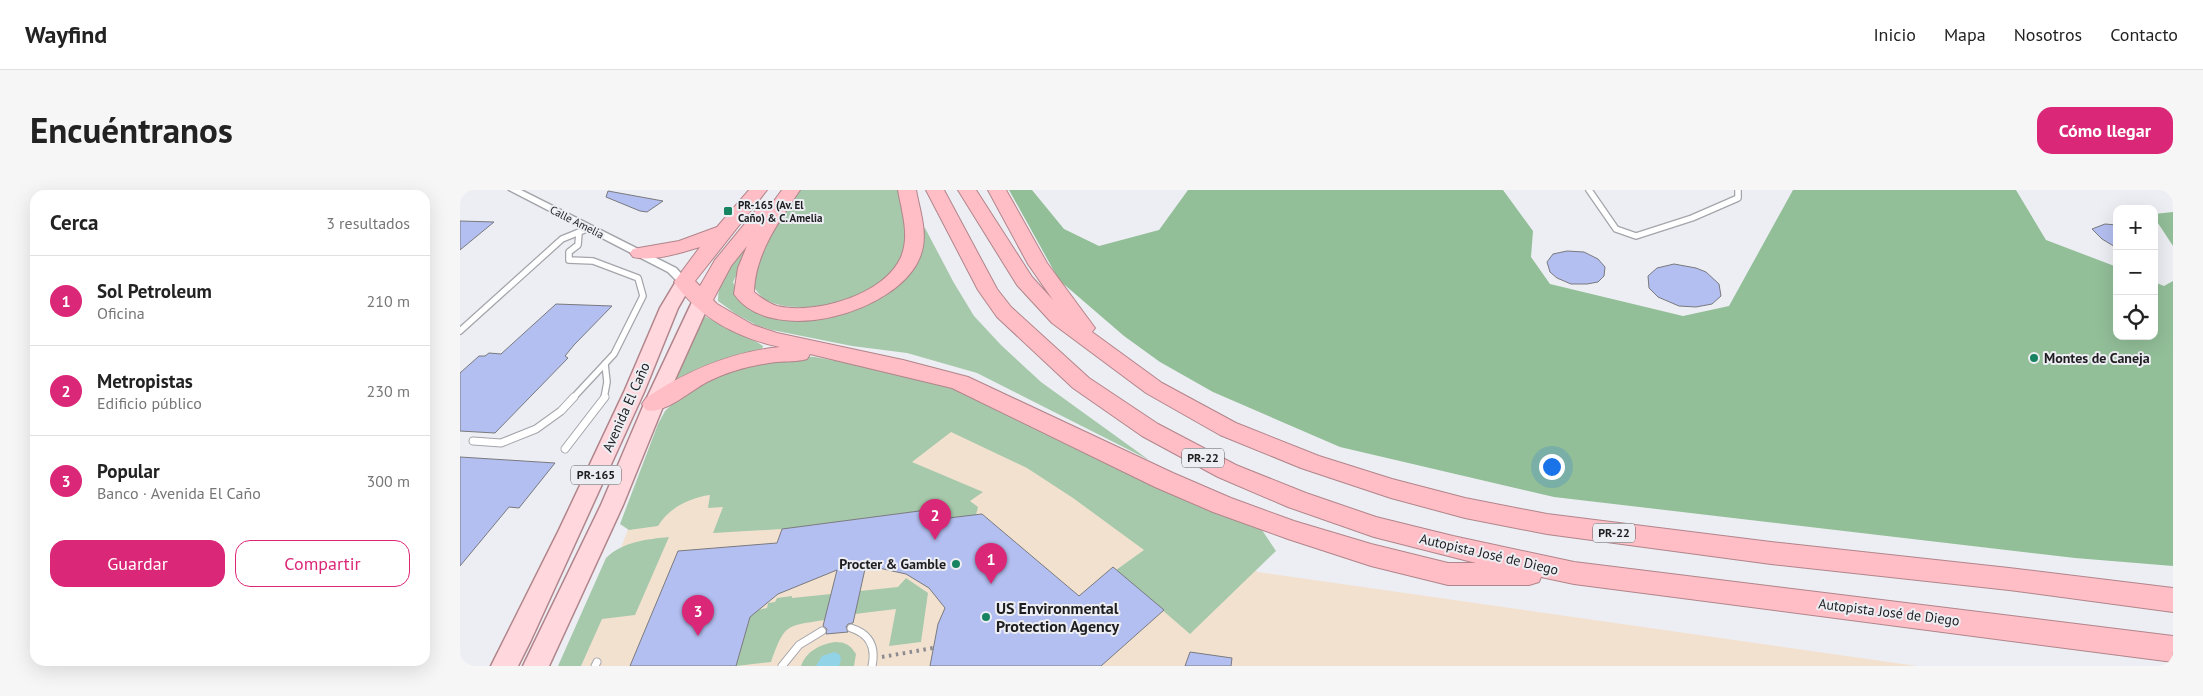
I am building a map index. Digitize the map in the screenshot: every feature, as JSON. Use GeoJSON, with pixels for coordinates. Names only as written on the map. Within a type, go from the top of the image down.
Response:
{"type":"FeatureCollection","features":[{"type":"Feature","properties":{"kind":"highway","name":"Avenida El Caño"},"geometry":{"type":"LineString","coordinates":[[684,282],[758,190]]}},
{"type":"Feature","properties":{"kind":"highway","name":"Avenida El Caño"},"geometry":{"type":"LineString","coordinates":[[701,302],[722,264],[782,190]]}},
{"type":"Feature","properties":{"kind":"highway"},"geometry":{"type":"LineString","coordinates":[[791,190],[766,230],[744,279],[744,294],[755,305],[763,309],[788,314],[819,312],[859,302],[883,290],[893,281],[908,263],[914,248],[914,224],[907,190]]}},
{"type":"Feature","properties":{"kind":"highway","name":"Autopista José de Diego"},"geometry":{"type":"LineString","coordinates":[[935,190],[988,290],[1004,312],[1081,383],[1150,430],[1227,471],[1297,500],[1374,527],[1452,547],[1574,574],[2097,638],[2173,650]]}},
{"type":"Feature","properties":{"kind":"highway","name":"PR-22"},"geometry":{"type":"LineString","coordinates":[[968,190],[1024,281],[1059,318],[1154,388],[1228,429],[1319,464],[1391,488],[1465,508],[1547,524],[1771,553],[2009,579],[2173,600]]}},
{"type":"Feature","properties":{"kind":"highway"},"geometry":{"type":"LineString","coordinates":[[998,190],[1038,264],[1093,342]]}},
{"type":"Feature","properties":{"kind":"highway"},"geometry":{"type":"LineString","coordinates":[[640,253],[676,249],[705,240],[725,230]]}},
{"type":"Feature","properties":{"kind":"highway"},"geometry":{"type":"LineString","coordinates":[[684,282],[701,302],[718,315],[745,330],[773,339],[903,367],[960,382],[1156,476],[1206,498],[1288,529],[1371,555],[1448,574],[1574,574]]}},
{"type":"Feature","properties":{"kind":"highway"},"geometry":{"type":"LineString","coordinates":[[654,404],[689,381],[736,361],[782,353],[846,355]]}},
{"type":"Feature","properties":{"kind":"main road","name":"Avenida El Caño"},"geometry":{"type":"LineString","coordinates":[[504,666],[529,620],[631,398],[668,309],[684,282]]}},
{"type":"Feature","properties":{"kind":"main road","name":"Avenida El Caño"},"geometry":{"type":"LineString","coordinates":[[536,666],[612,505],[654,404],[701,302]]}},
{"type":"Feature","properties":{"kind":"street","name":"Calle Amelia"},"geometry":{"type":"LineString","coordinates":[[514,190],[672,270],[684,282]]}},
{"type":"Feature","properties":{"kind":"lane"},"geometry":{"type":"LineString","coordinates":[[1589,190],[1616,229],[1636,236],[1692,218],[1738,198],[1738,190]]}},
{"type":"Feature","properties":{"kind":"lane"},"geometry":{"type":"LineString","coordinates":[[460,330],[562,240],[590,228]]}},
{"type":"Feature","properties":{"kind":"lane"},"geometry":{"type":"LineString","coordinates":[[473,441],[501,443],[536,429],[561,411],[614,354],[643,296],[638,278],[593,261],[569,260],[569,252],[578,245],[578,233]]}},
{"type":"Feature","properties":{"kind":"lane"},"geometry":{"type":"LineString","coordinates":[[565,449],[605,397],[607,382],[605,364]]}},
{"type":"Feature","properties":{"kind":"lane"},"geometry":{"type":"LineString","coordinates":[[851,628],[866,634],[871,641],[874,649],[873,662]]}},
{"type":"Feature","properties":{"kind":"lane"},"geometry":{"type":"LineString","coordinates":[[782,666],[792,651],[802,642],[822,631]]}},
{"type":"Feature","properties":{"kind":"path"},"geometry":{"type":"LineString","coordinates":[[873,662],[933,648]]}},
{"type":"Feature","properties":{"kind":"shaded area"},"geometry":{"type":"Polygon","coordinates":[[[944,402],[1258,572],[1917,666],[567,666],[621,548],[673,407],[944,402]]]}},
{"type":"Feature","properties":{"kind":"green space"},"geometry":{"type":"Polygon","coordinates":[[[795,190],[903,190],[909,235],[907,253],[903,261],[893,274],[879,285],[843,301],[804,307],[786,306],[766,300],[753,286],[750,279],[776,220],[795,190]]]}},
{"type":"Feature","properties":{"kind":"green space"},"geometry":{"type":"Polygon","coordinates":[[[1009,190],[1032,190],[1064,229],[1099,246],[1159,230],[1188,190],[1503,190],[1533,231],[1531,257],[1550,284],[1683,316],[1729,306],[1793,190],[2016,190],[2046,240],[2113,265],[2113,340],[2158,340],[2158,284],[2164,286],[2173,281],[2173,566],[2075,558],[1554,497],[1340,447],[1213,392],[1160,362],[1124,336],[1059,280],[1009,190]]]}},
{"type":"Feature","properties":{"kind":"green space"},"geometry":{"type":"Polygon","coordinates":[[[2173,212],[2173,246],[2158,223],[2158,214],[2173,212]]]}},
{"type":"Feature","properties":{"kind":"green space"},"geometry":{"type":"Polygon","coordinates":[[[925,228],[974,316],[1001,345],[1041,382],[1149,460],[977,373],[907,353],[852,346],[772,330],[756,325],[718,301],[720,286],[727,271],[745,245],[752,244],[733,282],[741,301],[754,310],[822,315],[908,275],[918,258],[922,242],[922,229],[925,228]]]}},
{"type":"Feature","properties":{"kind":"green space"},"geometry":{"type":"Polygon","coordinates":[[[704,316],[757,342],[763,346],[762,349],[712,363],[670,386],[704,316]]]}},
{"type":"Feature","properties":{"kind":"green space"},"geometry":{"type":"Polygon","coordinates":[[[798,356],[815,357],[907,374],[955,390],[1149,483],[1260,527],[1276,551],[1190,634],[1116,570],[1144,550],[1073,498],[1027,468],[951,432],[912,462],[983,492],[970,501],[978,507],[976,515],[940,519],[942,508],[782,529],[713,533],[723,507],[708,508],[710,495],[687,501],[680,505],[668,514],[658,526],[629,530],[620,524],[658,424],[665,411],[676,400],[716,372],[798,356]]]}},
{"type":"Feature","properties":{"kind":"green space"},"geometry":{"type":"Polygon","coordinates":[[[669,537],[635,615],[602,619],[581,666],[558,666],[606,558],[619,548],[627,545],[644,540],[669,537]]]}},
{"type":"Feature","properties":{"kind":"green space"},"geometry":{"type":"Polygon","coordinates":[[[906,578],[928,593],[921,642],[889,646],[896,609],[855,614],[860,591],[898,587],[906,578]]]}},
{"type":"Feature","properties":{"kind":"green space"},"geometry":{"type":"Polygon","coordinates":[[[831,594],[825,620],[802,624],[788,629],[780,640],[771,662],[736,666],[750,617],[757,610],[767,608],[768,603],[775,602],[777,598],[831,594]]]}},
{"type":"Feature","properties":{"kind":"green space"},"geometry":{"type":"Polygon","coordinates":[[[845,643],[854,651],[856,654],[854,666],[801,666],[810,652],[824,644],[845,643]]]}},
{"type":"Feature","properties":{"kind":"water"},"geometry":{"type":"Polygon","coordinates":[[[835,652],[840,655],[839,666],[816,666],[822,656],[835,652]]]}},
{"type":"Feature","properties":{"kind":"building"},"geometry":{"type":"Polygon","coordinates":[[[608,191],[663,201],[647,212],[640,211],[606,197],[608,191]]]}},
{"type":"Feature","properties":{"kind":"building"},"geometry":{"type":"Polygon","coordinates":[[[460,221],[494,222],[460,250],[460,221]]]}},
{"type":"Feature","properties":{"kind":"building"},"geometry":{"type":"Polygon","coordinates":[[[2105,224],[2113,225],[2113,246],[2102,239],[2092,229],[2105,224]]]}},
{"type":"Feature","properties":{"kind":"building"},"geometry":{"type":"Polygon","coordinates":[[[1567,251],[1584,252],[1598,259],[1605,267],[1604,276],[1598,282],[1587,284],[1571,284],[1557,278],[1550,272],[1547,262],[1553,254],[1567,251]]]}},
{"type":"Feature","properties":{"kind":"building"},"geometry":{"type":"Polygon","coordinates":[[[1674,264],[1706,272],[1719,284],[1721,296],[1712,304],[1696,307],[1679,306],[1658,297],[1649,288],[1648,276],[1657,268],[1674,264]]]}},
{"type":"Feature","properties":{"kind":"building"},"geometry":{"type":"Polygon","coordinates":[[[556,304],[612,306],[574,345],[565,356],[568,358],[495,433],[460,431],[460,373],[479,356],[485,356],[489,353],[501,354],[556,304]]]}},
{"type":"Feature","properties":{"kind":"building"},"geometry":{"type":"Polygon","coordinates":[[[460,457],[555,463],[519,508],[509,507],[460,566],[460,457]]]}},
{"type":"Feature","properties":{"kind":"building"},"geometry":{"type":"Polygon","coordinates":[[[942,508],[940,519],[982,514],[1079,596],[1113,567],[1164,610],[1101,666],[930,666],[938,624],[945,608],[929,588],[906,574],[879,568],[865,569],[853,623],[848,624],[846,627],[848,632],[826,634],[827,629],[823,626],[837,570],[778,594],[750,617],[736,666],[630,666],[678,551],[777,543],[782,529],[942,508]]]}},
{"type":"Feature","properties":{"kind":"building"},"geometry":{"type":"Polygon","coordinates":[[[1190,652],[1232,658],[1231,666],[1185,666],[1190,652]]]}},
{"type":"Feature","properties":{"kind":"place","name":"PR-165 (Av. El Caño) & C. Amelia"},"geometry":{"type":"Point","coordinates":[728,211]}},
{"type":"Feature","properties":{"kind":"place","name":"Montes de Caneja"},"geometry":{"type":"Point","coordinates":[2034,358]}},
{"type":"Feature","properties":{"kind":"place","name":"Metropistas"},"geometry":{"type":"Point","coordinates":[935,540]}},
{"type":"Feature","properties":{"kind":"place","name":"Procter & Gamble"},"geometry":{"type":"Point","coordinates":[956,564]}},
{"type":"Feature","properties":{"kind":"place","name":"Sol Petroleum"},"geometry":{"type":"Point","coordinates":[991,584]}},
{"type":"Feature","properties":{"kind":"place","name":"US Environmental Protection Agency"},"geometry":{"type":"Point","coordinates":[986,617]}},
{"type":"Feature","properties":{"kind":"place","name":"Popular"},"geometry":{"type":"Point","coordinates":[698,636]}}]}
